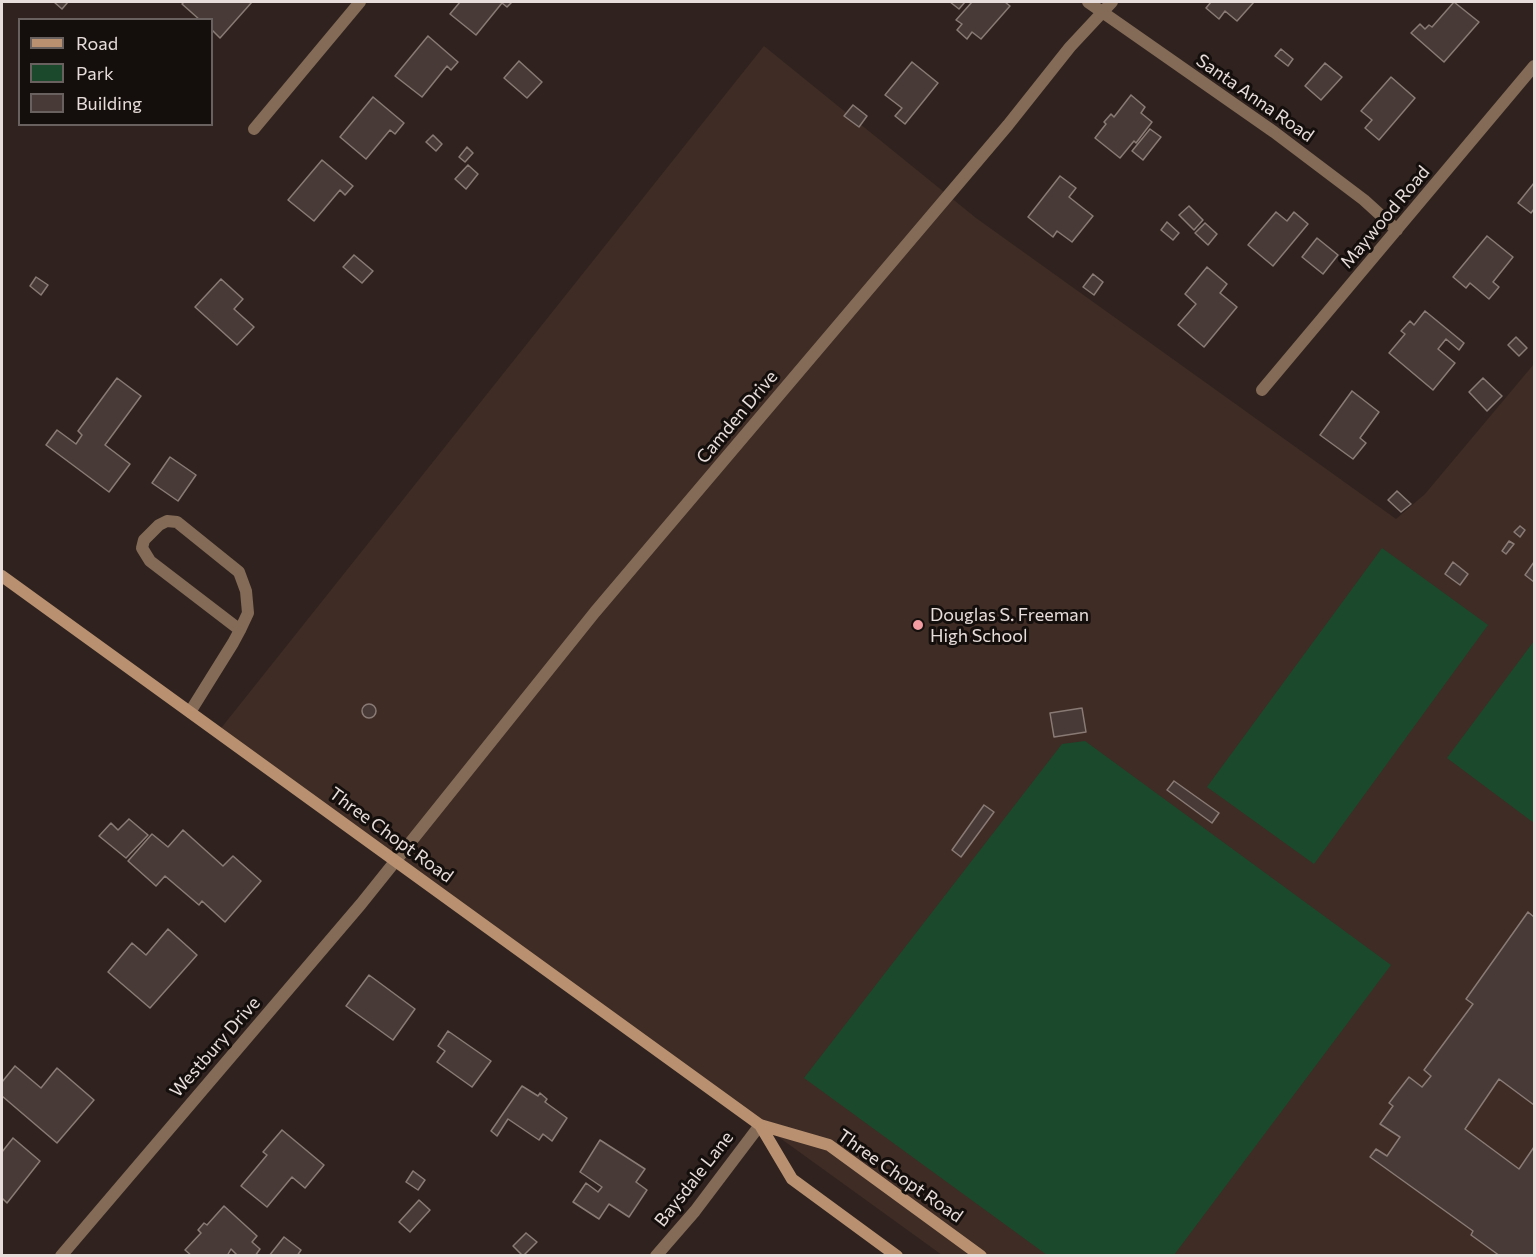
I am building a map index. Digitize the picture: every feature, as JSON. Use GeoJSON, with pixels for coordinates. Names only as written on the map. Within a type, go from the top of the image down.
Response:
{"type":"FeatureCollection","features":[{"type":"Feature","properties":{"kind":"main road","name":"Three Chopt Road"},"geometry":{"type":"LineString","coordinates":[[2,576],[760,1125],[829,1145],[981,1256]]}},
{"type":"Feature","properties":{"kind":"main road","name":"Three Chopt Road"},"geometry":{"type":"LineString","coordinates":[[760,1125],[792,1179],[897,1256]]}},
{"type":"Feature","properties":{"kind":"street"},"geometry":{"type":"LineString","coordinates":[[254,129],[360,2]]}},
{"type":"Feature","properties":{"kind":"street","name":"Santa Anna Road"},"geometry":{"type":"LineString","coordinates":[[1088,2],[1274,132],[1364,200],[1397,230]]}},
{"type":"Feature","properties":{"kind":"street","name":"Camden Drive"},"geometry":{"type":"LineString","coordinates":[[396,861],[595,612],[1008,125],[1070,47],[1112,2]]}},
{"type":"Feature","properties":{"kind":"street","name":"Maywood Road"},"geometry":{"type":"LineString","coordinates":[[1262,390],[1534,66]]}},
{"type":"Feature","properties":{"kind":"street"},"geometry":{"type":"LineString","coordinates":[[190,712],[240,630],[249,613],[246,591],[238,572],[177,522],[167,521],[159,525],[144,540],[142,548],[150,561],[240,630]]}},
{"type":"Feature","properties":{"kind":"street","name":"Westbury Drive"},"geometry":{"type":"LineString","coordinates":[[61,1256],[362,904],[396,861]]}},
{"type":"Feature","properties":{"kind":"street","name":"Baysdale Lane"},"geometry":{"type":"LineString","coordinates":[[656,1256],[695,1210],[760,1125]]}},
{"type":"Feature","properties":{"kind":"shaded area","name":"Douglas S. Freeman High School"},"geometry":{"type":"Polygon","coordinates":[[[764,46],[976,218],[1396,519],[1425,494],[1534,364],[1534,1255],[942,1255],[218,732],[764,46]]]}},
{"type":"Feature","properties":{"kind":"green space"},"geometry":{"type":"Polygon","coordinates":[[[1382,548],[1488,625],[1314,864],[1207,787],[1382,548]]]}},
{"type":"Feature","properties":{"kind":"green space"},"geometry":{"type":"Polygon","coordinates":[[[1534,641],[1534,823],[1447,758],[1534,641]]]}},
{"type":"Feature","properties":{"kind":"green space"},"geometry":{"type":"Polygon","coordinates":[[[1085,741],[1391,965],[1174,1255],[1047,1255],[804,1078],[1062,744],[1085,741]]]}},
{"type":"Feature","properties":{"kind":"building"},"geometry":{"type":"Polygon","coordinates":[[[54,2],[68,2],[62,9],[54,2]]]}},
{"type":"Feature","properties":{"kind":"building"},"geometry":{"type":"Polygon","coordinates":[[[184,2],[252,2],[220,38],[213,31],[213,18],[198,18],[182,4],[184,2]]]}},
{"type":"Feature","properties":{"kind":"building"},"geometry":{"type":"Polygon","coordinates":[[[460,2],[512,2],[507,7],[502,3],[476,35],[450,14],[460,2]]]}},
{"type":"Feature","properties":{"kind":"building"},"geometry":{"type":"Polygon","coordinates":[[[950,2],[965,2],[959,9],[950,2]]]}},
{"type":"Feature","properties":{"kind":"building"},"geometry":{"type":"Polygon","coordinates":[[[972,2],[1005,2],[1010,6],[981,39],[972,32],[967,39],[957,30],[962,24],[956,20],[972,2]]]}},
{"type":"Feature","properties":{"kind":"building"},"geometry":{"type":"Polygon","coordinates":[[[1211,2],[1254,2],[1237,21],[1225,11],[1219,19],[1206,8],[1211,2]]]}},
{"type":"Feature","properties":{"kind":"building"},"geometry":{"type":"Polygon","coordinates":[[[1454,2],[1479,22],[1444,62],[1411,33],[1420,24],[1425,29],[1429,25],[1432,27],[1454,2]]]}},
{"type":"Feature","properties":{"kind":"building"},"geometry":{"type":"Polygon","coordinates":[[[428,36],[458,62],[451,70],[447,66],[422,97],[395,76],[428,36]]]}},
{"type":"Feature","properties":{"kind":"building"},"geometry":{"type":"Polygon","coordinates":[[[1281,49],[1293,59],[1288,66],[1275,56],[1281,49]]]}},
{"type":"Feature","properties":{"kind":"building"},"geometry":{"type":"Polygon","coordinates":[[[519,61],[542,82],[527,98],[504,78],[519,61]]]}},
{"type":"Feature","properties":{"kind":"building"},"geometry":{"type":"Polygon","coordinates":[[[912,62],[938,83],[905,124],[895,116],[902,108],[885,95],[912,62]]]}},
{"type":"Feature","properties":{"kind":"building"},"geometry":{"type":"Polygon","coordinates":[[[1325,63],[1342,77],[1321,100],[1305,86],[1325,63]]]}},
{"type":"Feature","properties":{"kind":"building"},"geometry":{"type":"Polygon","coordinates":[[[1391,77],[1415,98],[1379,140],[1365,128],[1372,120],[1361,111],[1391,77]]]}},
{"type":"Feature","properties":{"kind":"building"},"geometry":{"type":"Polygon","coordinates":[[[1131,95],[1145,107],[1141,113],[1152,122],[1136,143],[1134,141],[1120,158],[1095,138],[1106,124],[1104,122],[1111,114],[1114,117],[1131,95]]]}},
{"type":"Feature","properties":{"kind":"building"},"geometry":{"type":"Polygon","coordinates":[[[373,97],[404,123],[395,134],[390,130],[366,159],[340,137],[373,97]]]}},
{"type":"Feature","properties":{"kind":"building"},"geometry":{"type":"Polygon","coordinates":[[[853,105],[867,116],[859,127],[844,116],[853,105]]]}},
{"type":"Feature","properties":{"kind":"building"},"geometry":{"type":"Polygon","coordinates":[[[1150,129],[1161,137],[1143,160],[1132,151],[1150,129]]]}},
{"type":"Feature","properties":{"kind":"building"},"geometry":{"type":"Polygon","coordinates":[[[433,135],[442,144],[436,151],[426,142],[433,135]]]}},
{"type":"Feature","properties":{"kind":"building"},"geometry":{"type":"Polygon","coordinates":[[[467,147],[473,153],[465,162],[459,157],[467,147]]]}},
{"type":"Feature","properties":{"kind":"building"},"geometry":{"type":"Polygon","coordinates":[[[322,160],[353,186],[345,195],[340,190],[314,221],[288,200],[322,160]]]}},
{"type":"Feature","properties":{"kind":"building"},"geometry":{"type":"Polygon","coordinates":[[[468,165],[478,174],[466,189],[455,179],[468,165]]]}},
{"type":"Feature","properties":{"kind":"building"},"geometry":{"type":"Polygon","coordinates":[[[1060,176],[1076,188],[1069,197],[1093,216],[1072,242],[1057,231],[1053,237],[1028,217],[1060,176]]]}},
{"type":"Feature","properties":{"kind":"building"},"geometry":{"type":"Polygon","coordinates":[[[1534,183],[1534,209],[1531,213],[1518,203],[1534,183]]]}},
{"type":"Feature","properties":{"kind":"building"},"geometry":{"type":"Polygon","coordinates":[[[1189,206],[1203,220],[1194,230],[1179,215],[1189,206]]]}},
{"type":"Feature","properties":{"kind":"building"},"geometry":{"type":"Polygon","coordinates":[[[1276,212],[1287,221],[1294,212],[1308,224],[1273,266],[1248,245],[1276,212]]]}},
{"type":"Feature","properties":{"kind":"building"},"geometry":{"type":"Polygon","coordinates":[[[1167,222],[1179,233],[1173,240],[1161,230],[1167,222]]]}},
{"type":"Feature","properties":{"kind":"building"},"geometry":{"type":"Polygon","coordinates":[[[1205,223],[1217,234],[1208,245],[1195,233],[1205,223]]]}},
{"type":"Feature","properties":{"kind":"building"},"geometry":{"type":"Polygon","coordinates":[[[1487,236],[1513,257],[1493,282],[1499,287],[1489,299],[1470,283],[1466,288],[1453,277],[1487,236]]]}},
{"type":"Feature","properties":{"kind":"building"},"geometry":{"type":"Polygon","coordinates":[[[1317,238],[1338,255],[1323,274],[1302,257],[1317,238]]]}},
{"type":"Feature","properties":{"kind":"building"},"geometry":{"type":"Polygon","coordinates":[[[354,255],[373,271],[362,283],[343,267],[354,255]]]}},
{"type":"Feature","properties":{"kind":"building"},"geometry":{"type":"Polygon","coordinates":[[[1207,267],[1227,284],[1220,293],[1237,307],[1204,347],[1178,325],[1196,304],[1185,294],[1207,267]]]}},
{"type":"Feature","properties":{"kind":"building"},"geometry":{"type":"Polygon","coordinates":[[[1093,274],[1103,282],[1094,295],[1083,287],[1093,274]]]}},
{"type":"Feature","properties":{"kind":"building"},"geometry":{"type":"Polygon","coordinates":[[[36,277],[48,285],[41,295],[30,286],[36,277]]]}},
{"type":"Feature","properties":{"kind":"building"},"geometry":{"type":"Polygon","coordinates":[[[221,279],[243,299],[234,309],[254,327],[237,345],[195,307],[221,279]]]}},
{"type":"Feature","properties":{"kind":"building"},"geometry":{"type":"Polygon","coordinates":[[[1425,311],[1464,343],[1459,350],[1446,339],[1438,349],[1455,363],[1433,390],[1389,353],[1405,334],[1401,331],[1410,321],[1414,325],[1425,311]]]}},
{"type":"Feature","properties":{"kind":"building"},"geometry":{"type":"Polygon","coordinates":[[[1516,337],[1527,348],[1519,356],[1508,345],[1516,337]]]}},
{"type":"Feature","properties":{"kind":"building"},"geometry":{"type":"Polygon","coordinates":[[[117,378],[141,396],[105,445],[130,464],[109,492],[46,445],[57,430],[76,444],[82,435],[78,431],[117,378]]]}},
{"type":"Feature","properties":{"kind":"building"},"geometry":{"type":"Polygon","coordinates":[[[1483,378],[1502,396],[1487,411],[1469,392],[1483,378]]]}},
{"type":"Feature","properties":{"kind":"building"},"geometry":{"type":"Polygon","coordinates":[[[1352,391],[1379,412],[1360,438],[1366,443],[1353,459],[1320,435],[1352,391]]]}},
{"type":"Feature","properties":{"kind":"building"},"geometry":{"type":"Polygon","coordinates":[[[170,457],[196,475],[178,501],[152,483],[170,457]]]}},
{"type":"Feature","properties":{"kind":"building"},"geometry":{"type":"Polygon","coordinates":[[[1397,491],[1411,504],[1401,512],[1388,500],[1397,491]]]}},
{"type":"Feature","properties":{"kind":"building"},"geometry":{"type":"Polygon","coordinates":[[[1520,526],[1525,530],[1520,537],[1514,532],[1520,526]]]}},
{"type":"Feature","properties":{"kind":"building"},"geometry":{"type":"Polygon","coordinates":[[[1509,541],[1514,544],[1506,554],[1502,551],[1509,541]]]}},
{"type":"Feature","properties":{"kind":"building"},"geometry":{"type":"Polygon","coordinates":[[[1453,562],[1468,574],[1460,585],[1445,574],[1453,562]]]}},
{"type":"Feature","properties":{"kind":"building"},"geometry":{"type":"Polygon","coordinates":[[[1534,562],[1534,582],[1525,575],[1534,562]]]}},
{"type":"Feature","properties":{"kind":"building"},"geometry":{"type":"Polygon","coordinates":[[[366,704],[372,704],[376,711],[372,718],[366,718],[362,714],[362,708],[366,704]]]}},
{"type":"Feature","properties":{"kind":"building"},"geometry":{"type":"Polygon","coordinates":[[[1082,708],[1086,732],[1054,737],[1050,713],[1082,708]]]}},
{"type":"Feature","properties":{"kind":"building"},"geometry":{"type":"Polygon","coordinates":[[[1174,781],[1219,813],[1212,823],[1167,790],[1174,781]]]}},
{"type":"Feature","properties":{"kind":"building"},"geometry":{"type":"Polygon","coordinates":[[[984,805],[994,812],[961,857],[952,850],[984,805]]]}},
{"type":"Feature","properties":{"kind":"building"},"geometry":{"type":"Polygon","coordinates":[[[129,819],[148,835],[126,858],[99,836],[111,823],[118,830],[129,819]]]}},
{"type":"Feature","properties":{"kind":"building"},"geometry":{"type":"Polygon","coordinates":[[[183,830],[223,866],[233,856],[261,881],[225,922],[202,901],[199,905],[165,876],[156,886],[128,861],[152,834],[168,847],[183,830]]]}},
{"type":"Feature","properties":{"kind":"building"},"geometry":{"type":"Polygon","coordinates":[[[1528,912],[1534,917],[1534,1105],[1499,1079],[1465,1129],[1519,1169],[1534,1147],[1534,1256],[1500,1256],[1471,1235],[1473,1231],[1370,1157],[1376,1149],[1387,1156],[1400,1137],[1380,1124],[1393,1106],[1389,1103],[1409,1077],[1422,1087],[1431,1076],[1424,1070],[1473,1004],[1466,999],[1528,912]]]}},
{"type":"Feature","properties":{"kind":"building"},"geometry":{"type":"Polygon","coordinates":[[[168,929],[197,955],[150,1008],[108,972],[132,943],[146,955],[168,929]]]}},
{"type":"Feature","properties":{"kind":"building"},"geometry":{"type":"Polygon","coordinates":[[[369,975],[415,1009],[393,1040],[346,1006],[369,975]]]}},
{"type":"Feature","properties":{"kind":"building"},"geometry":{"type":"Polygon","coordinates":[[[448,1031],[491,1061],[472,1087],[437,1062],[445,1051],[438,1046],[448,1031]]]}},
{"type":"Feature","properties":{"kind":"building"},"geometry":{"type":"Polygon","coordinates":[[[15,1066],[41,1088],[57,1068],[94,1100],[57,1143],[2,1096],[2,1082],[15,1066]]]}},
{"type":"Feature","properties":{"kind":"building"},"geometry":{"type":"Polygon","coordinates":[[[522,1086],[538,1096],[540,1093],[547,1099],[545,1102],[567,1118],[552,1141],[543,1134],[539,1140],[508,1119],[497,1136],[491,1131],[522,1086]]]}},
{"type":"Feature","properties":{"kind":"building"},"geometry":{"type":"Polygon","coordinates":[[[282,1130],[324,1165],[305,1188],[292,1177],[267,1207],[241,1186],[267,1155],[263,1152],[282,1130]]]}},
{"type":"Feature","properties":{"kind":"building"},"geometry":{"type":"Polygon","coordinates":[[[13,1138],[40,1161],[7,1203],[2,1198],[2,1152],[13,1138]]]}},
{"type":"Feature","properties":{"kind":"building"},"geometry":{"type":"Polygon","coordinates":[[[600,1140],[645,1169],[636,1182],[647,1190],[629,1217],[609,1204],[599,1219],[573,1202],[586,1183],[598,1192],[602,1187],[580,1172],[600,1140]]]}},
{"type":"Feature","properties":{"kind":"building"},"geometry":{"type":"Polygon","coordinates":[[[413,1171],[425,1180],[418,1190],[406,1182],[413,1171]]]}},
{"type":"Feature","properties":{"kind":"building"},"geometry":{"type":"Polygon","coordinates":[[[419,1200],[430,1210],[410,1232],[399,1222],[419,1200]]]}},
{"type":"Feature","properties":{"kind":"building"},"geometry":{"type":"Polygon","coordinates":[[[224,1206],[257,1236],[252,1242],[260,1249],[255,1256],[238,1256],[231,1249],[227,1256],[192,1256],[185,1250],[201,1233],[198,1230],[204,1223],[207,1225],[224,1206]]]}},
{"type":"Feature","properties":{"kind":"building"},"geometry":{"type":"Polygon","coordinates":[[[526,1233],[537,1242],[523,1256],[513,1246],[526,1233]]]}},
{"type":"Feature","properties":{"kind":"building"},"geometry":{"type":"Polygon","coordinates":[[[284,1237],[301,1250],[297,1256],[269,1256],[284,1237]]]}},
{"type":"Feature","properties":{"kind":"place","name":"Douglas S. Freeman High School"},"geometry":{"type":"Point","coordinates":[918,625]}}]}
